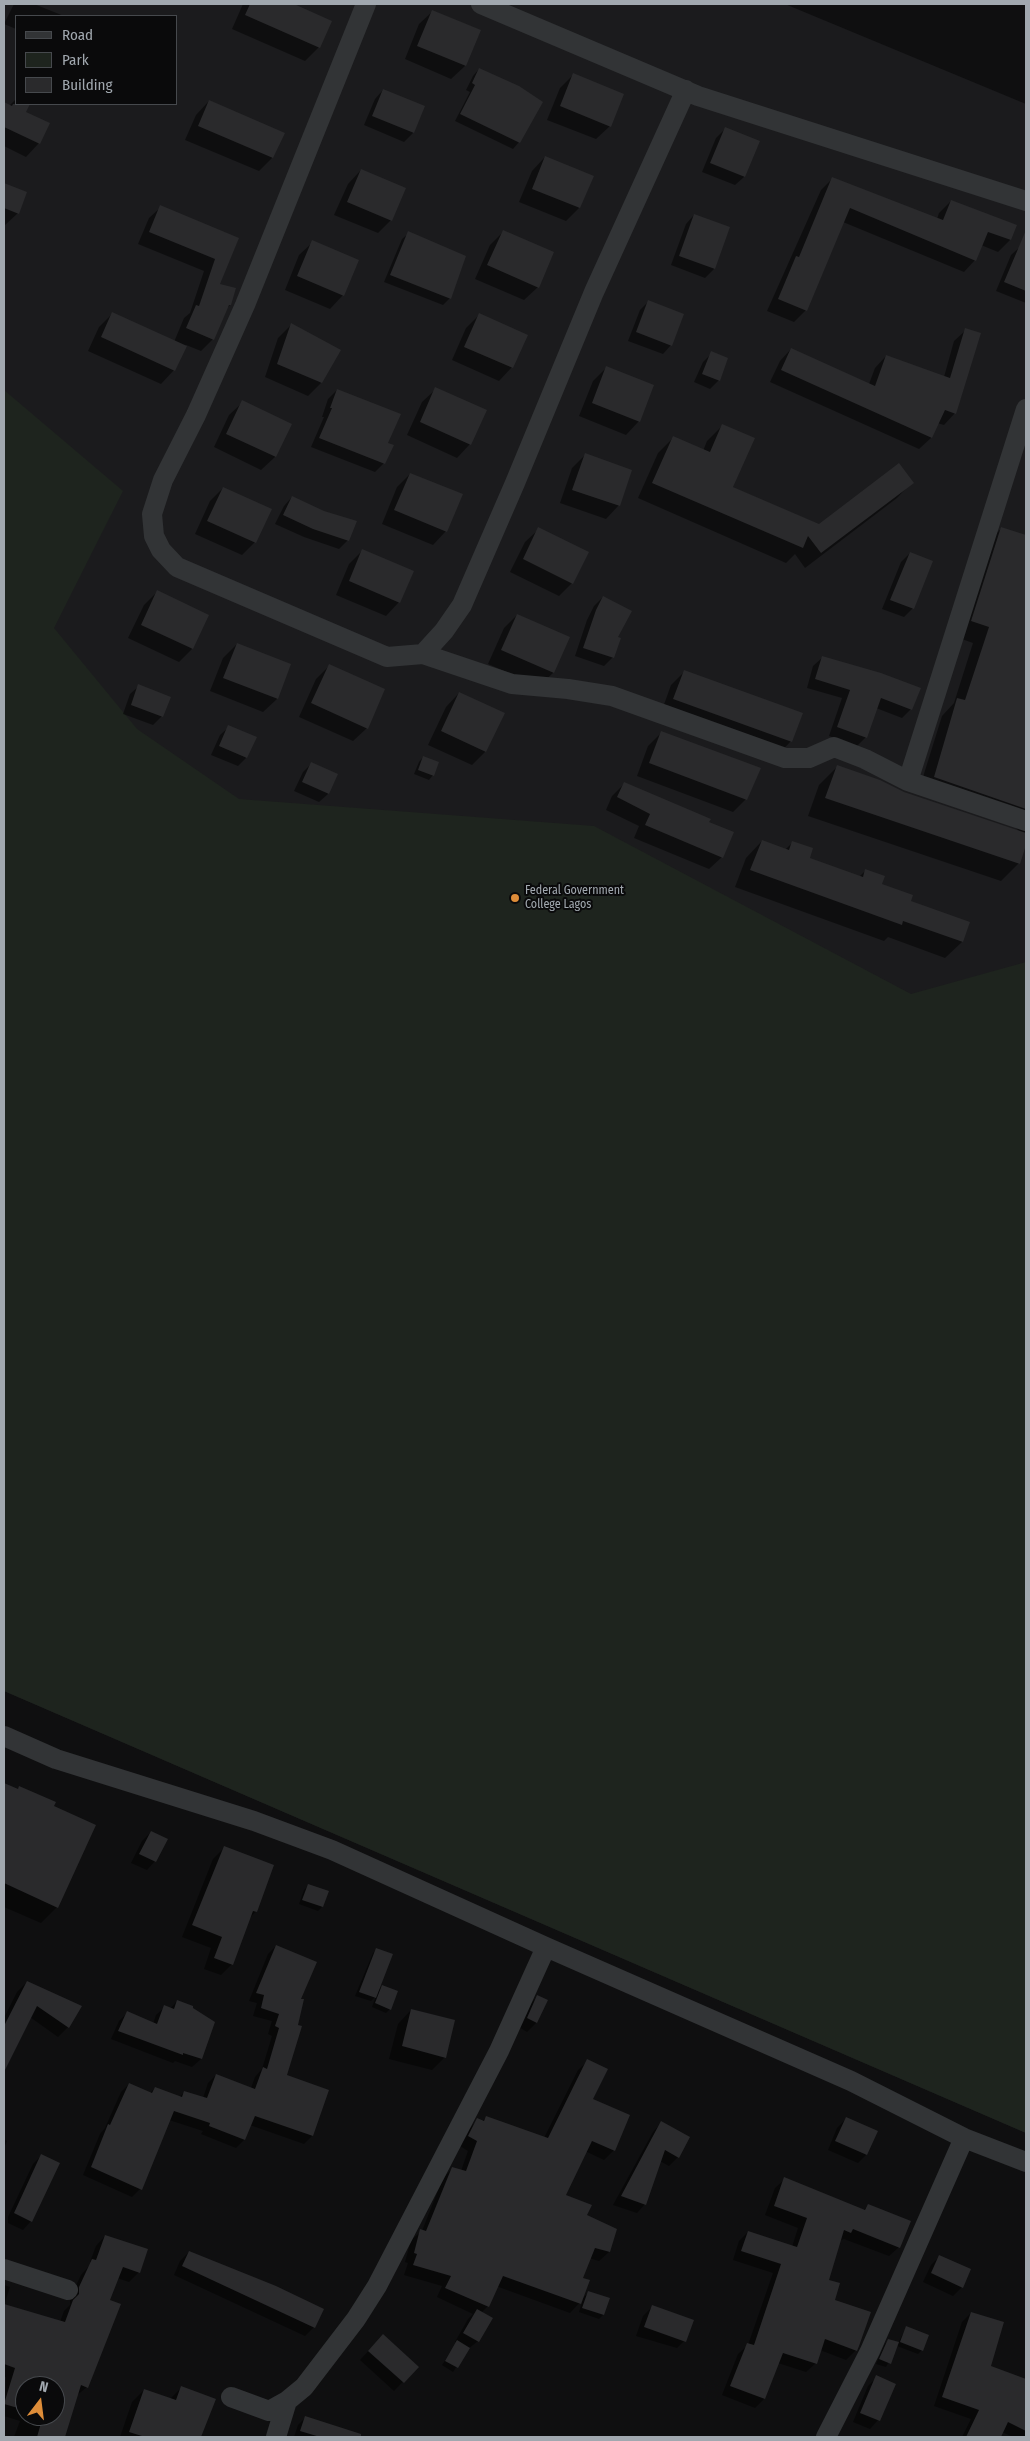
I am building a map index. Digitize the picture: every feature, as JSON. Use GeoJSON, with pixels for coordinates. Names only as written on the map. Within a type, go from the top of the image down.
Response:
{"type":"FeatureCollection","features":[{"type":"Feature","properties":{"kind":"street"},"geometry":{"type":"LineString","coordinates":[[366,4],[241,314],[196,415],[163,480],[152,514],[154,536],[161,550],[177,567],[387,657],[423,654],[512,684],[568,689],[612,696],[785,758],[809,758],[834,747],[865,759],[908,781],[1026,821]]}},
{"type":"Feature","properties":{"kind":"street"},"geometry":{"type":"LineString","coordinates":[[481,4],[686,90],[1026,202]]}},
{"type":"Feature","properties":{"kind":"street"},"geometry":{"type":"LineString","coordinates":[[423,654],[444,631],[462,604],[515,483],[594,292],[686,90]]}},
{"type":"Feature","properties":{"kind":"street"},"geometry":{"type":"LineString","coordinates":[[908,781],[1026,409]]}},
{"type":"Feature","properties":{"kind":"street"},"geometry":{"type":"LineString","coordinates":[[4,1736],[56,1759],[254,1822],[332,1850],[546,1947],[851,2081],[964,2138],[1026,2162]]}},
{"type":"Feature","properties":{"kind":"street"},"geometry":{"type":"LineString","coordinates":[[231,2397],[269,2411],[287,2401],[304,2387],[356,2319],[378,2286],[460,2123],[499,2051],[546,1947]]}},
{"type":"Feature","properties":{"kind":"street"},"geometry":{"type":"LineString","coordinates":[[826,2437],[870,2351],[964,2138]]}},
{"type":"Feature","properties":{"kind":"street"},"geometry":{"type":"LineString","coordinates":[[4,2268],[68,2290]]}},
{"type":"Feature","properties":{"kind":"street"},"geometry":{"type":"LineString","coordinates":[[276,2437],[287,2401]]}},
{"type":"Feature","properties":{"kind":"shaded area","name":"Federal Government College Lagos"},"geometry":{"type":"Polygon","coordinates":[[[4,4],[785,4],[1026,104],[1026,2133],[4,1691],[4,4]]]}},
{"type":"Feature","properties":{"kind":"green space"},"geometry":{"type":"Polygon","coordinates":[[[4,390],[123,491],[54,628],[137,729],[239,799],[594,826],[911,994],[1026,962],[1026,2133],[4,1691],[4,390]]]}},
{"type":"Feature","properties":{"kind":"building"},"geometry":{"type":"Polygon","coordinates":[[[250,4],[294,4],[332,21],[320,48],[245,15],[250,4]]]}},
{"type":"Feature","properties":{"kind":"building"},"geometry":{"type":"Polygon","coordinates":[[[432,10],[481,30],[466,66],[417,46],[432,10]]]}},
{"type":"Feature","properties":{"kind":"building"},"geometry":{"type":"Polygon","coordinates":[[[479,68],[519,86],[543,102],[520,143],[460,114],[475,85],[472,83],[479,68]]]}},
{"type":"Feature","properties":{"kind":"building"},"geometry":{"type":"Polygon","coordinates":[[[573,73],[624,94],[611,127],[560,106],[573,73]]]}},
{"type":"Feature","properties":{"kind":"building"},"geometry":{"type":"Polygon","coordinates":[[[383,89],[425,106],[414,133],[372,116],[383,89]]]}},
{"type":"Feature","properties":{"kind":"building"},"geometry":{"type":"Polygon","coordinates":[[[209,100],[285,133],[273,158],[198,126],[209,100]]]}},
{"type":"Feature","properties":{"kind":"building"},"geometry":{"type":"Polygon","coordinates":[[[4,102],[12,106],[13,104],[30,105],[26,112],[50,123],[40,144],[4,127],[4,102]]]}},
{"type":"Feature","properties":{"kind":"building"},"geometry":{"type":"Polygon","coordinates":[[[725,127],[760,141],[745,177],[710,163],[725,127]]]}},
{"type":"Feature","properties":{"kind":"building"},"geometry":{"type":"Polygon","coordinates":[[[545,156],[594,176],[580,208],[532,189],[545,156]]]}},
{"type":"Feature","properties":{"kind":"building"},"geometry":{"type":"Polygon","coordinates":[[[361,169],[406,188],[392,221],[347,202],[361,169]]]}},
{"type":"Feature","properties":{"kind":"building"},"geometry":{"type":"Polygon","coordinates":[[[832,177],[943,220],[951,200],[1017,225],[1011,240],[988,232],[976,261],[850,208],[807,311],[778,299],[796,256],[799,257],[832,177]]]}},
{"type":"Feature","properties":{"kind":"building"},"geometry":{"type":"Polygon","coordinates":[[[4,183],[27,192],[19,214],[4,208],[4,183]]]}},
{"type":"Feature","properties":{"kind":"building"},"geometry":{"type":"Polygon","coordinates":[[[160,205],[239,238],[220,284],[236,288],[231,305],[229,305],[214,340],[186,328],[196,305],[199,306],[215,259],[149,232],[160,205]]]}},
{"type":"Feature","properties":{"kind":"building"},"geometry":{"type":"Polygon","coordinates":[[[694,214],[730,227],[715,269],[679,256],[694,214]]]}},
{"type":"Feature","properties":{"kind":"building"},"geometry":{"type":"Polygon","coordinates":[[[503,230],[554,252],[539,288],[487,265],[503,230]]]}},
{"type":"Feature","properties":{"kind":"building"},"geometry":{"type":"Polygon","coordinates":[[[1026,230],[1026,291],[1004,282],[1026,230]]]}},
{"type":"Feature","properties":{"kind":"building"},"geometry":{"type":"Polygon","coordinates":[[[408,231],[466,256],[451,299],[390,275],[408,231]]]}},
{"type":"Feature","properties":{"kind":"building"},"geometry":{"type":"Polygon","coordinates":[[[312,240],[359,260],[344,296],[297,276],[312,240]]]}},
{"type":"Feature","properties":{"kind":"building"},"geometry":{"type":"Polygon","coordinates":[[[648,300],[684,314],[672,346],[636,332],[648,300]]]}},
{"type":"Feature","properties":{"kind":"building"},"geometry":{"type":"Polygon","coordinates":[[[112,312],[187,346],[175,371],[101,337],[112,312]]]}},
{"type":"Feature","properties":{"kind":"building"},"geometry":{"type":"Polygon","coordinates":[[[479,313],[528,335],[513,368],[464,347],[479,313]]]}},
{"type":"Feature","properties":{"kind":"building"},"geometry":{"type":"Polygon","coordinates":[[[291,323],[341,350],[322,383],[277,364],[291,323]]]}},
{"type":"Feature","properties":{"kind":"building"},"geometry":{"type":"Polygon","coordinates":[[[965,328],[981,333],[956,414],[945,410],[932,438],[781,370],[791,348],[875,386],[886,355],[950,378],[965,328]]]}},
{"type":"Feature","properties":{"kind":"building"},"geometry":{"type":"Polygon","coordinates":[[[711,351],[728,358],[720,381],[702,374],[711,351]]]}},
{"type":"Feature","properties":{"kind":"building"},"geometry":{"type":"Polygon","coordinates":[[[606,366],[654,385],[640,422],[592,403],[606,366]]]}},
{"type":"Feature","properties":{"kind":"building"},"geometry":{"type":"Polygon","coordinates":[[[435,387],[487,410],[471,445],[420,422],[435,387]]]}},
{"type":"Feature","properties":{"kind":"building"},"geometry":{"type":"Polygon","coordinates":[[[337,389],[401,414],[388,443],[394,445],[385,464],[319,438],[332,408],[330,408],[337,389]]]}},
{"type":"Feature","properties":{"kind":"building"},"geometry":{"type":"Polygon","coordinates":[[[242,400],[292,424],[276,457],[226,434],[242,400]]]}},
{"type":"Feature","properties":{"kind":"building"},"geometry":{"type":"Polygon","coordinates":[[[722,424],[755,438],[733,487],[819,524],[899,463],[914,483],[821,553],[808,536],[803,548],[652,483],[673,436],[710,452],[722,424]]]}},
{"type":"Feature","properties":{"kind":"building"},"geometry":{"type":"Polygon","coordinates":[[[585,453],[632,470],[620,506],[572,490],[585,453]]]}},
{"type":"Feature","properties":{"kind":"building"},"geometry":{"type":"Polygon","coordinates":[[[410,473],[463,494],[447,532],[394,510],[410,473]]]}},
{"type":"Feature","properties":{"kind":"building"},"geometry":{"type":"Polygon","coordinates":[[[223,487],[272,509],[256,543],[207,521],[223,487]]]}},
{"type":"Feature","properties":{"kind":"building"},"geometry":{"type":"Polygon","coordinates":[[[292,496],[324,511],[357,521],[349,541],[313,529],[283,515],[292,496]]]}},
{"type":"Feature","properties":{"kind":"building"},"geometry":{"type":"Polygon","coordinates":[[[538,527],[589,552],[573,584],[523,559],[538,527]]]}},
{"type":"Feature","properties":{"kind":"building"},"geometry":{"type":"Polygon","coordinates":[[[1001,527],[1026,535],[1026,809],[934,777],[957,698],[965,700],[989,627],[971,621],[1001,527]]]}},
{"type":"Feature","properties":{"kind":"building"},"geometry":{"type":"Polygon","coordinates":[[[362,549],[414,571],[400,603],[349,581],[362,549]]]}},
{"type":"Feature","properties":{"kind":"building"},"geometry":{"type":"Polygon","coordinates":[[[910,552],[933,561],[914,609],[890,600],[910,552]]]}},
{"type":"Feature","properties":{"kind":"building"},"geometry":{"type":"Polygon","coordinates":[[[157,590],[209,615],[193,649],[141,625],[157,590]]]}},
{"type":"Feature","properties":{"kind":"building"},"geometry":{"type":"Polygon","coordinates":[[[603,596],[632,611],[618,637],[621,638],[614,658],[583,648],[596,610],[603,596]]]}},
{"type":"Feature","properties":{"kind":"building"},"geometry":{"type":"Polygon","coordinates":[[[517,614],[570,637],[554,673],[501,650],[517,614]]]}},
{"type":"Feature","properties":{"kind":"building"},"geometry":{"type":"Polygon","coordinates":[[[237,643],[291,664],[278,699],[223,678],[237,643]]]}},
{"type":"Feature","properties":{"kind":"building"},"geometry":{"type":"Polygon","coordinates":[[[822,656],[881,673],[921,688],[912,710],[881,698],[867,738],[837,727],[850,690],[815,679],[822,656]]]}},
{"type":"Feature","properties":{"kind":"building"},"geometry":{"type":"Polygon","coordinates":[[[329,664],[385,689],[368,729],[311,703],[329,664]]]}},
{"type":"Feature","properties":{"kind":"building"},"geometry":{"type":"Polygon","coordinates":[[[684,670],[803,713],[792,742],[673,699],[684,670]]]}},
{"type":"Feature","properties":{"kind":"building"},"geometry":{"type":"Polygon","coordinates":[[[138,684],[171,697],[163,717],[131,705],[138,684]]]}},
{"type":"Feature","properties":{"kind":"building"},"geometry":{"type":"Polygon","coordinates":[[[459,692],[505,713],[486,752],[441,731],[459,692]]]}},
{"type":"Feature","properties":{"kind":"building"},"geometry":{"type":"Polygon","coordinates":[[[228,725],[257,737],[247,758],[219,746],[228,725]]]}},
{"type":"Feature","properties":{"kind":"building"},"geometry":{"type":"Polygon","coordinates":[[[661,731],[761,768],[747,800],[649,763],[661,731]]]}},
{"type":"Feature","properties":{"kind":"building"},"geometry":{"type":"Polygon","coordinates":[[[423,756],[439,762],[434,776],[418,770],[423,756]]]}},
{"type":"Feature","properties":{"kind":"building"},"geometry":{"type":"Polygon","coordinates":[[[311,762],[338,774],[329,794],[302,782],[311,762]]]}},
{"type":"Feature","properties":{"kind":"building"},"geometry":{"type":"Polygon","coordinates":[[[837,765],[880,780],[904,792],[1026,833],[1026,845],[1020,864],[825,798],[837,765]]]}},
{"type":"Feature","properties":{"kind":"building"},"geometry":{"type":"Polygon","coordinates":[[[624,782],[711,819],[709,822],[734,832],[723,858],[645,825],[650,814],[617,797],[624,782]]]}},
{"type":"Feature","properties":{"kind":"building"},"geometry":{"type":"Polygon","coordinates":[[[762,840],[789,850],[792,841],[813,848],[810,858],[863,877],[865,869],[885,876],[882,884],[913,895],[911,901],[970,922],[963,942],[903,921],[902,925],[750,870],[762,840]]]}},
{"type":"Feature","properties":{"kind":"building"},"geometry":{"type":"Polygon","coordinates":[[[4,1783],[18,1789],[19,1786],[56,1802],[54,1806],[96,1825],[58,1908],[4,1883],[4,1783]]]}},
{"type":"Feature","properties":{"kind":"building"},"geometry":{"type":"Polygon","coordinates":[[[151,1831],[168,1839],[156,1862],[139,1854],[151,1831]]]}},
{"type":"Feature","properties":{"kind":"building"},"geometry":{"type":"Polygon","coordinates":[[[224,1846],[274,1865],[257,1912],[253,1911],[233,1965],[214,1958],[222,1937],[192,1925],[224,1846]]]}},
{"type":"Feature","properties":{"kind":"building"},"geometry":{"type":"Polygon","coordinates":[[[308,1884],[329,1891],[323,1907],[302,1900],[308,1884]]]}},
{"type":"Feature","properties":{"kind":"building"},"geometry":{"type":"Polygon","coordinates":[[[276,1945],[317,1962],[301,1999],[304,1999],[298,2025],[302,2026],[287,2075],[329,2090],[313,2136],[255,2116],[245,2140],[209,2126],[210,2123],[174,2111],[142,2190],[91,2167],[108,2124],[110,2125],[129,2083],[152,2093],[155,2087],[182,2097],[184,2091],[207,2098],[216,2074],[255,2089],[263,2067],[267,2069],[279,2028],[275,2026],[279,2014],[261,2008],[264,1995],[256,1993],[276,1945]]]}},
{"type":"Feature","properties":{"kind":"building"},"geometry":{"type":"Polygon","coordinates":[[[376,1948],[393,1954],[376,1998],[359,1992],[376,1948]]]}},
{"type":"Feature","properties":{"kind":"building"},"geometry":{"type":"Polygon","coordinates":[[[27,1981],[82,2006],[69,2028],[37,2006],[4,2072],[4,2026],[27,1981]]]}},
{"type":"Feature","properties":{"kind":"building"},"geometry":{"type":"Polygon","coordinates":[[[382,1985],[398,1991],[391,2010],[375,2003],[382,1985]]]}},
{"type":"Feature","properties":{"kind":"building"},"geometry":{"type":"Polygon","coordinates":[[[537,1995],[548,2000],[537,2023],[527,2018],[537,1995]]]}},
{"type":"Feature","properties":{"kind":"building"},"geometry":{"type":"Polygon","coordinates":[[[177,2000],[193,2006],[193,2008],[215,2022],[202,2059],[183,2053],[183,2055],[118,2031],[127,2011],[157,2024],[164,2005],[174,2009],[177,2000]]]}},
{"type":"Feature","properties":{"kind":"building"},"geometry":{"type":"Polygon","coordinates":[[[411,2009],[455,2020],[446,2058],[402,2046],[411,2009]]]}},
{"type":"Feature","properties":{"kind":"building"},"geometry":{"type":"Polygon","coordinates":[[[587,2059],[608,2069],[593,2099],[630,2115],[615,2151],[592,2141],[566,2195],[592,2205],[587,2215],[617,2229],[610,2252],[595,2248],[583,2278],[590,2280],[581,2304],[503,2276],[489,2307],[445,2288],[451,2276],[413,2265],[417,2254],[414,2253],[420,2229],[426,2231],[452,2167],[466,2171],[477,2141],[468,2136],[477,2118],[484,2121],[486,2116],[548,2138],[587,2059]]]}},
{"type":"Feature","properties":{"kind":"building"},"geometry":{"type":"Polygon","coordinates":[[[846,2117],[878,2131],[867,2155],[835,2141],[846,2117]]]}},
{"type":"Feature","properties":{"kind":"building"},"geometry":{"type":"Polygon","coordinates":[[[661,2121],[690,2137],[679,2158],[665,2150],[646,2205],[621,2196],[661,2121]]]}},
{"type":"Feature","properties":{"kind":"building"},"geometry":{"type":"Polygon","coordinates":[[[41,2154],[60,2163],[32,2222],[14,2213],[41,2154]]]}},
{"type":"Feature","properties":{"kind":"building"},"geometry":{"type":"Polygon","coordinates":[[[784,2177],[865,2210],[868,2204],[911,2221],[900,2248],[853,2229],[851,2233],[844,2230],[829,2280],[840,2283],[835,2300],[871,2312],[857,2351],[825,2339],[817,2364],[783,2353],[765,2399],[730,2386],[747,2343],[754,2345],[781,2264],[741,2251],[748,2231],[797,2247],[807,2218],[774,2206],[784,2177]]]}},
{"type":"Feature","properties":{"kind":"building"},"geometry":{"type":"Polygon","coordinates":[[[105,2235],[148,2249],[140,2273],[123,2267],[110,2300],[121,2304],[88,2388],[81,2385],[65,2437],[37,2437],[40,2426],[65,2426],[65,2376],[15,2376],[15,2407],[4,2404],[15,2368],[4,2364],[4,2304],[65,2322],[73,2300],[79,2294],[79,2287],[92,2259],[96,2260],[105,2235]]]}},
{"type":"Feature","properties":{"kind":"building"},"geometry":{"type":"Polygon","coordinates":[[[189,2251],[276,2286],[324,2309],[315,2328],[182,2266],[189,2251]]]}},
{"type":"Feature","properties":{"kind":"building"},"geometry":{"type":"Polygon","coordinates":[[[939,2255],[971,2269],[963,2288],[931,2273],[939,2255]]]}},
{"type":"Feature","properties":{"kind":"building"},"geometry":{"type":"Polygon","coordinates":[[[588,2291],[610,2298],[604,2315],[582,2308],[588,2291]]]}},
{"type":"Feature","properties":{"kind":"building"},"geometry":{"type":"Polygon","coordinates":[[[652,2305],[694,2320],[686,2342],[644,2327],[652,2305]]]}},
{"type":"Feature","properties":{"kind":"building"},"geometry":{"type":"Polygon","coordinates":[[[477,2309],[493,2318],[479,2342],[463,2333],[477,2309]]]}},
{"type":"Feature","properties":{"kind":"building"},"geometry":{"type":"Polygon","coordinates":[[[971,2312],[1004,2322],[991,2366],[1026,2379],[1026,2431],[1008,2422],[1001,2437],[966,2437],[979,2410],[942,2397],[971,2312]]]}},
{"type":"Feature","properties":{"kind":"building"},"geometry":{"type":"Polygon","coordinates":[[[906,2326],[929,2335],[923,2351],[900,2342],[906,2326]]]}},
{"type":"Feature","properties":{"kind":"building"},"geometry":{"type":"Polygon","coordinates":[[[383,2334],[419,2367],[404,2383],[368,2351],[383,2334]]]}},
{"type":"Feature","properties":{"kind":"building"},"geometry":{"type":"Polygon","coordinates":[[[888,2339],[899,2342],[891,2364],[879,2359],[888,2339]]]}},
{"type":"Feature","properties":{"kind":"building"},"geometry":{"type":"Polygon","coordinates":[[[457,2340],[470,2348],[458,2368],[445,2361],[457,2340]]]}},
{"type":"Feature","properties":{"kind":"building"},"geometry":{"type":"Polygon","coordinates":[[[876,2375],[896,2384],[880,2421],[860,2413],[876,2375]]]}},
{"type":"Feature","properties":{"kind":"building"},"geometry":{"type":"Polygon","coordinates":[[[181,2386],[216,2399],[201,2437],[145,2437],[129,2432],[144,2389],[176,2400],[181,2386]]]}},
{"type":"Feature","properties":{"kind":"building"},"geometry":{"type":"Polygon","coordinates":[[[305,2416],[361,2434],[361,2437],[320,2437],[300,2431],[305,2416]]]}},
{"type":"Feature","properties":{"kind":"place","name":"Federal Government College Lagos"},"geometry":{"type":"Point","coordinates":[515,898]}}]}
